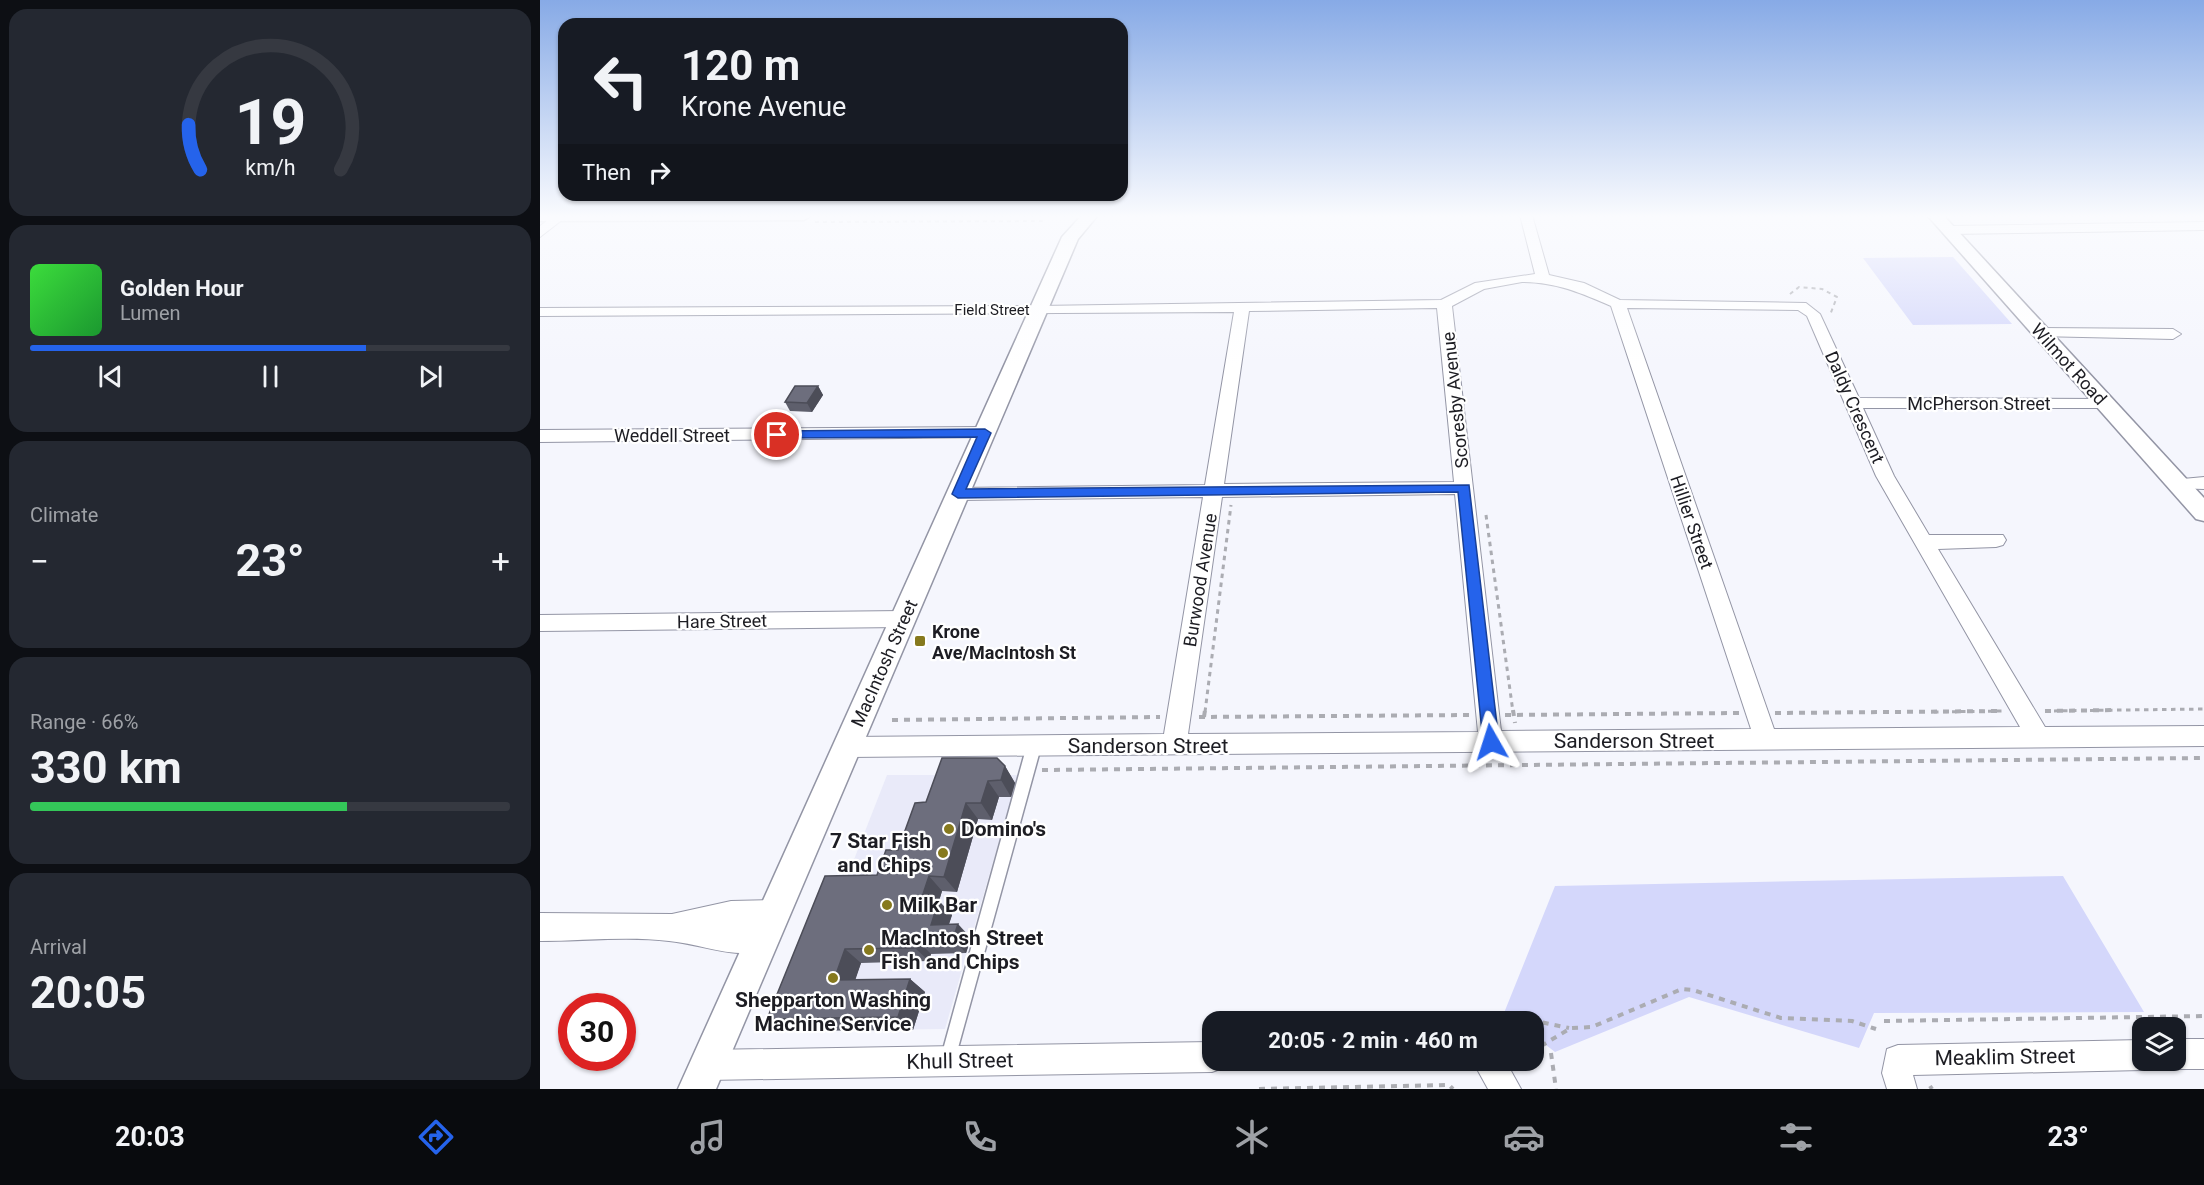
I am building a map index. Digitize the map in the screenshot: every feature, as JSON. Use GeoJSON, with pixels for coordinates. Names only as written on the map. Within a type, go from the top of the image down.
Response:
{"type":"FeatureCollection","features":[{"type":"Feature","properties":{"kind":"street","name":"MacIntosh Street"},"geometry":{"type":"LineString","coordinates":[[702,1077],[985,433],[1038,310],[1054,266]]}},
{"type":"Feature","properties":{"kind":"street"},"geometry":{"type":"LineString","coordinates":[[1444,304],[1480,286],[1522,278],[1543,278],[1540,266]]}},
{"type":"Feature","properties":{"kind":"street","name":"Wilmot Road"},"geometry":{"type":"LineString","coordinates":[[1981,266],[2204,513]]}},
{"type":"Feature","properties":{"kind":"street","name":"Daldy Crescent"},"geometry":{"type":"LineString","coordinates":[[1543,278],[1579,286],[1618,304],[1802,306],[1814,314],[1885,476],[2039,738]]}},
{"type":"Feature","properties":{"kind":"street","name":"Field Street"},"geometry":{"type":"LineString","coordinates":[[540,312],[1038,310],[1444,304]]}},
{"type":"Feature","properties":{"kind":"street","name":"Scoresby Avenue"},"geometry":{"type":"LineString","coordinates":[[1444,304],[1488,715],[1481,742]]}},
{"type":"Feature","properties":{"kind":"street","name":"Hillier Street"},"geometry":{"type":"LineString","coordinates":[[1618,304],[1766,740]]}},
{"type":"Feature","properties":{"kind":"street","name":"Burwood Avenue"},"geometry":{"type":"LineString","coordinates":[[1173,746],[1242,308]]}},
{"type":"Feature","properties":{"kind":"street"},"geometry":{"type":"LineString","coordinates":[[2042,333],[2178,339],[2161,323]]}},
{"type":"Feature","properties":{"kind":"street","name":"McPherson Street"},"geometry":{"type":"LineString","coordinates":[[1853,403],[2105,403]]}},
{"type":"Feature","properties":{"kind":"street","name":"Weddell Street"},"geometry":{"type":"LineString","coordinates":[[540,436],[985,433]]}},
{"type":"Feature","properties":{"kind":"street"},"geometry":{"type":"LineString","coordinates":[[2178,484],[2204,483]]}},
{"type":"Feature","properties":{"kind":"street"},"geometry":{"type":"LineString","coordinates":[[958,494],[1464,488]]}},
{"type":"Feature","properties":{"kind":"street"},"geometry":{"type":"LineString","coordinates":[[1925,542],[1996,540]]}},
{"type":"Feature","properties":{"kind":"street","name":"Hare Street"},"geometry":{"type":"LineString","coordinates":[[540,622],[903,619]]}},
{"type":"Feature","properties":{"kind":"street","name":"Sanderson Street"},"geometry":{"type":"LineString","coordinates":[[848,747],[2204,736]]}},
{"type":"Feature","properties":{"kind":"street"},"geometry":{"type":"LineString","coordinates":[[540,927],[669,927],[721,938],[769,926]]}},
{"type":"Feature","properties":{"kind":"street"},"geometry":{"type":"LineString","coordinates":[[2186,1054],[2204,1054]]}},
{"type":"Feature","properties":{"kind":"street","name":"Meaklim Street"},"geometry":{"type":"LineString","coordinates":[[1921,1088],[1897,1073],[1898,1060],[2132,1055]]}},
{"type":"Feature","properties":{"kind":"street","name":"Khull Street"},"geometry":{"type":"LineString","coordinates":[[702,1077],[947,1061],[1202,1057]]}},
{"type":"Feature","properties":{"kind":"street"},"geometry":{"type":"LineString","coordinates":[[1494,1071],[1506,1089]]}},
{"type":"Feature","properties":{"kind":"lane"},"geometry":{"type":"LineString","coordinates":[[947,1061],[1034,746]]}},
{"type":"Feature","properties":{"kind":"path"},"geometry":{"type":"LineString","coordinates":[[1788,296],[1799,287],[1822,288],[1837,297],[1827,320]]}},
{"type":"Feature","properties":{"kind":"path"},"geometry":{"type":"LineString","coordinates":[[1204,717],[1233,490]]}},
{"type":"Feature","properties":{"kind":"path"},"geometry":{"type":"LineString","coordinates":[[1485,507],[1517,742]]}},
{"type":"Feature","properties":{"kind":"path"},"geometry":{"type":"LineString","coordinates":[[892,720],[2204,709]]}},
{"type":"Feature","properties":{"kind":"path"},"geometry":{"type":"LineString","coordinates":[[1467,715],[1481,742]]}},
{"type":"Feature","properties":{"kind":"path"},"geometry":{"type":"LineString","coordinates":[[1027,772],[1083,768],[2204,758]]}},
{"type":"Feature","properties":{"kind":"path"},"geometry":{"type":"LineString","coordinates":[[1544,1023],[1571,1028],[1592,1027],[1682,989],[1693,990],[1779,1018],[1799,1021],[1860,1020],[1876,1029]]}},
{"type":"Feature","properties":{"kind":"path"},"geometry":{"type":"LineString","coordinates":[[1884,1021],[2204,1016]]}},
{"type":"Feature","properties":{"kind":"path"},"geometry":{"type":"LineString","coordinates":[[1544,1044],[1571,1028]]}},
{"type":"Feature","properties":{"kind":"path"},"geometry":{"type":"LineString","coordinates":[[1551,1053],[1556,1089]]}},
{"type":"Feature","properties":{"kind":"path"},"geometry":{"type":"LineString","coordinates":[[1259,1089],[1449,1085],[1453,1089]]}},
{"type":"Feature","properties":{"kind":"shaded area"},"geometry":{"type":"Polygon","coordinates":[[[1869,266],[1961,266],[2012,324],[1913,325],[1869,266]]]}},
{"type":"Feature","properties":{"kind":"shaded area"},"geometry":{"type":"Polygon","coordinates":[[[887,775],[1018,775],[945,1029],[787,1031],[887,775]]]}},
{"type":"Feature","properties":{"kind":"shaded area"},"geometry":{"type":"Polygon","coordinates":[[[2063,876],[2144,1012],[1874,1013],[1859,1048],[1689,997],[1555,1052],[1544,1044],[1544,1011],[1505,1011],[1555,886],[2063,876]]]}},
{"type":"Feature","properties":{"kind":"building"},"geometry":{"type":"Polygon","coordinates":[[[795,386],[818,386],[807,403],[785,402],[795,386]]]}},
{"type":"Feature","properties":{"kind":"building"},"geometry":{"type":"Polygon","coordinates":[[[942,758],[997,758],[1005,766],[1001,780],[988,781],[981,803],[966,803],[944,877],[929,876],[921,900],[939,900],[931,925],[958,924],[953,939],[917,940],[915,948],[845,949],[834,980],[910,979],[898,1017],[767,1019],[825,876],[877,875],[886,850],[898,850],[915,803],[926,802],[942,758]]]}},
{"type":"Feature","properties":{"kind":"place","name":"Krone Ave/MacIntosh St"},"geometry":{"type":"Point","coordinates":[920,641]}},
{"type":"Feature","properties":{"kind":"place","name":"Domino's"},"geometry":{"type":"Point","coordinates":[949,829]}},
{"type":"Feature","properties":{"kind":"place","name":"7 Star Fish and Chips"},"geometry":{"type":"Point","coordinates":[943,853]}},
{"type":"Feature","properties":{"kind":"place","name":"Milk Bar"},"geometry":{"type":"Point","coordinates":[887,905]}},
{"type":"Feature","properties":{"kind":"place","name":"MacIntosh Street Fish and Chips"},"geometry":{"type":"Point","coordinates":[869,950]}},
{"type":"Feature","properties":{"kind":"place","name":"Shepparton Washing Machine Service"},"geometry":{"type":"Point","coordinates":[833,978]}},
{"type":"Feature","properties":{"kind":"route"},"geometry":{"type":"LineString","coordinates":[[777,435],[985,433],[958,494],[1464,488],[1491,742]]}}]}
